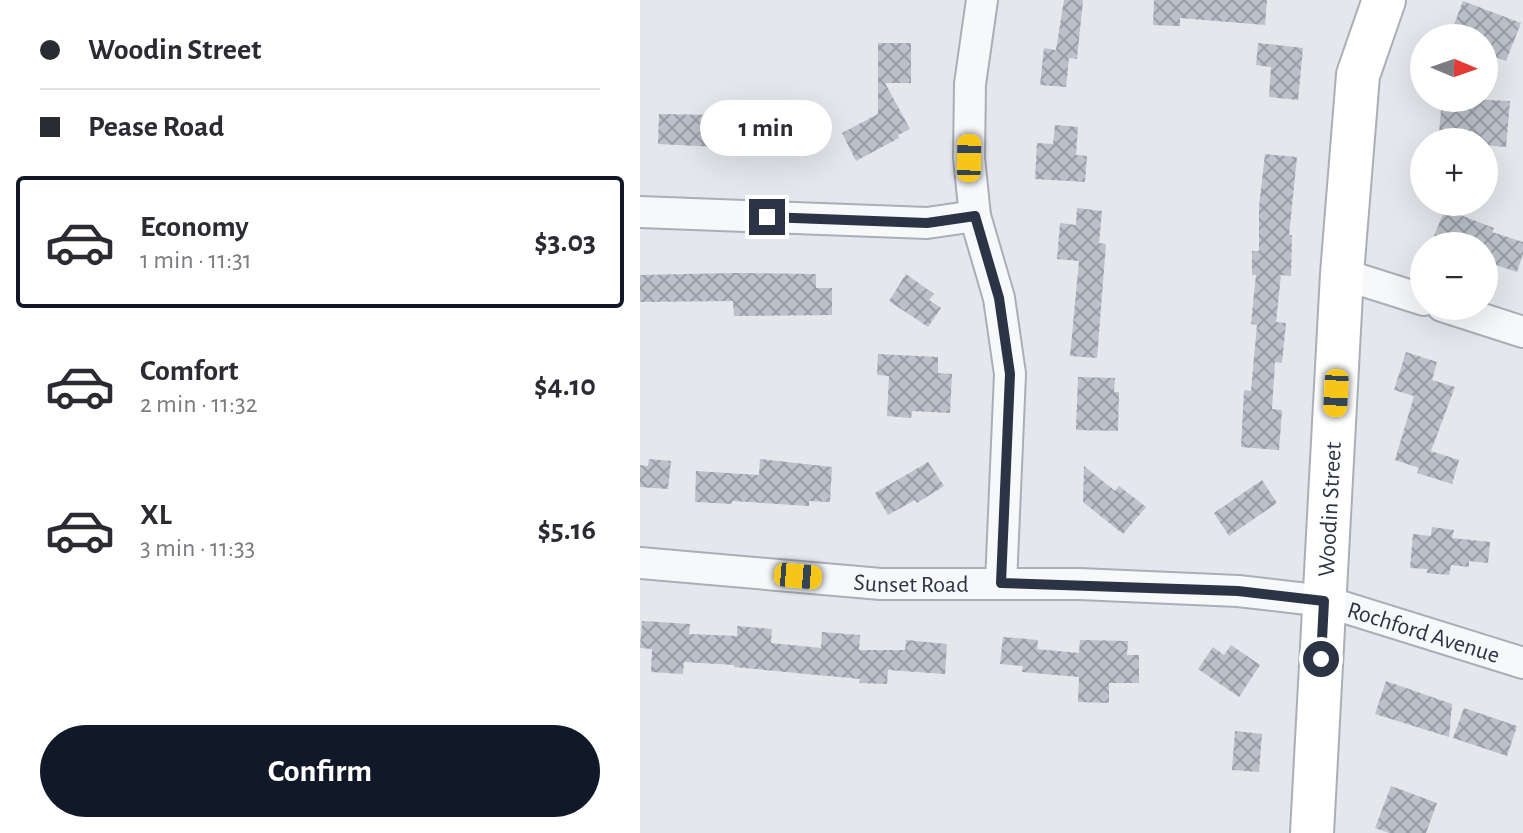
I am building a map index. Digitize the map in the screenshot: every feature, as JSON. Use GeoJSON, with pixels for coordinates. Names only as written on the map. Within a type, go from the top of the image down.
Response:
{"type":"FeatureCollection","features":[{"type":"Feature","properties":{"kind":"main road","name":"Woodin Street"},"geometry":{"type":"LineString","coordinates":[[1312,833],[1342,274],[1358,75],[1384,0]]}},
{"type":"Feature","properties":{"kind":"street"},"geometry":{"type":"LineString","coordinates":[[982,0],[970,84],[969,158],[975,216],[999,298],[1010,374],[1001,583]]}},
{"type":"Feature","properties":{"kind":"street"},"geometry":{"type":"LineString","coordinates":[[640,212],[927,223],[975,216]]}},
{"type":"Feature","properties":{"kind":"street"},"geometry":{"type":"LineString","coordinates":[[1342,274],[1410,296]]}},
{"type":"Feature","properties":{"kind":"street"},"geometry":{"type":"LineString","coordinates":[[1486,320],[1523,332]]}},
{"type":"Feature","properties":{"kind":"street","name":"Sunset Road"},"geometry":{"type":"LineString","coordinates":[[640,563],[881,584],[1001,583],[1238,591],[1324,601]]}},
{"type":"Feature","properties":{"kind":"street","name":"Rochford Avenue"},"geometry":{"type":"LineString","coordinates":[[1324,601],[1523,663]]}},
{"type":"Feature","properties":{"kind":"building"},"geometry":{"type":"Polygon","coordinates":[[[1064,0],[1083,0],[1077,59],[1069,58],[1066,87],[1040,85],[1044,48],[1056,50],[1064,0]]]}},
{"type":"Feature","properties":{"kind":"building"},"geometry":{"type":"Polygon","coordinates":[[[1154,0],[1267,0],[1265,25],[1180,18],[1180,26],[1153,25],[1154,0]]]}},
{"type":"Feature","properties":{"kind":"building"},"geometry":{"type":"Polygon","coordinates":[[[1463,1],[1521,23],[1506,61],[1498,58],[1498,24],[1454,24],[1463,1]]]}},
{"type":"Feature","properties":{"kind":"building"},"geometry":{"type":"Polygon","coordinates":[[[878,43],[911,43],[911,83],[885,83],[910,129],[856,161],[842,133],[878,114],[878,43]]]}},
{"type":"Feature","properties":{"kind":"building"},"geometry":{"type":"Polygon","coordinates":[[[1258,43],[1303,48],[1298,100],[1269,97],[1271,67],[1256,65],[1258,43]]]}},
{"type":"Feature","properties":{"kind":"building"},"geometry":{"type":"Polygon","coordinates":[[[1498,100],[1510,101],[1506,147],[1498,146],[1498,128],[1439,128],[1441,112],[1498,112],[1498,100]]]}},
{"type":"Feature","properties":{"kind":"building"},"geometry":{"type":"Polygon","coordinates":[[[659,114],[780,116],[779,150],[658,144],[659,114]]]}},
{"type":"Feature","properties":{"kind":"building"},"geometry":{"type":"Polygon","coordinates":[[[1055,125],[1078,127],[1076,155],[1087,156],[1085,182],[1035,179],[1037,143],[1053,144],[1055,125]]]}},
{"type":"Feature","properties":{"kind":"building"},"geometry":{"type":"Polygon","coordinates":[[[1265,154],[1297,157],[1289,235],[1292,235],[1291,276],[1281,275],[1276,322],[1286,323],[1282,363],[1275,362],[1272,409],[1282,410],[1279,450],[1241,447],[1244,390],[1251,391],[1257,325],[1251,324],[1256,275],[1252,275],[1252,251],[1259,251],[1259,207],[1265,154]]]}},
{"type":"Feature","properties":{"kind":"building"},"geometry":{"type":"Polygon","coordinates":[[[1077,208],[1102,211],[1099,243],[1106,244],[1097,358],[1070,356],[1079,261],[1057,259],[1060,223],[1076,225],[1077,208]]]}},
{"type":"Feature","properties":{"kind":"building"},"geometry":{"type":"Polygon","coordinates":[[[1442,216],[1463,216],[1494,228],[1492,232],[1436,232],[1442,216]]]}},
{"type":"Feature","properties":{"kind":"building"},"geometry":{"type":"Polygon","coordinates":[[[1498,234],[1523,242],[1517,272],[1498,266],[1498,234]]]}},
{"type":"Feature","properties":{"kind":"building"},"geometry":{"type":"Polygon","coordinates":[[[816,274],[816,288],[832,288],[832,315],[734,316],[733,301],[640,302],[640,275],[816,274]]]}},
{"type":"Feature","properties":{"kind":"building"},"geometry":{"type":"Polygon","coordinates":[[[906,274],[934,294],[929,300],[941,308],[928,327],[889,301],[906,274]]]}},
{"type":"Feature","properties":{"kind":"building"},"geometry":{"type":"Polygon","coordinates":[[[1406,352],[1437,362],[1432,380],[1455,387],[1431,451],[1459,460],[1452,484],[1417,473],[1419,468],[1395,460],[1414,396],[1394,390],[1406,352]]]}},
{"type":"Feature","properties":{"kind":"building"},"geometry":{"type":"Polygon","coordinates":[[[878,354],[938,357],[938,373],[952,374],[950,413],[912,411],[911,418],[887,416],[889,376],[877,375],[878,354]]]}},
{"type":"Feature","properties":{"kind":"building"},"geometry":{"type":"Polygon","coordinates":[[[1078,377],[1115,378],[1114,392],[1119,392],[1118,431],[1076,430],[1078,377]]]}},
{"type":"Feature","properties":{"kind":"building"},"geometry":{"type":"Polygon","coordinates":[[[649,459],[671,461],[668,489],[640,487],[640,465],[648,466],[649,459]]]}},
{"type":"Feature","properties":{"kind":"building"},"geometry":{"type":"Polygon","coordinates":[[[760,459],[832,467],[830,502],[809,501],[809,506],[695,502],[696,471],[759,475],[760,459]]]}},
{"type":"Feature","properties":{"kind":"building"},"geometry":{"type":"Polygon","coordinates":[[[928,462],[944,486],[917,503],[915,500],[888,515],[875,493],[928,462]]]}},
{"type":"Feature","properties":{"kind":"building"},"geometry":{"type":"Polygon","coordinates":[[[1084,466],[1115,491],[1119,486],[1146,507],[1123,534],[1083,502],[1084,466]]]}},
{"type":"Feature","properties":{"kind":"building"},"geometry":{"type":"Polygon","coordinates":[[[1262,480],[1277,503],[1229,536],[1214,513],[1262,480]]]}},
{"type":"Feature","properties":{"kind":"building"},"geometry":{"type":"Polygon","coordinates":[[[1432,527],[1454,530],[1452,538],[1490,542],[1488,563],[1469,561],[1469,567],[1451,565],[1449,575],[1410,568],[1413,534],[1431,536],[1432,527]]]}},
{"type":"Feature","properties":{"kind":"building"},"geometry":{"type":"Polygon","coordinates":[[[642,621],[690,624],[689,634],[737,636],[737,626],[772,629],[771,643],[821,648],[822,632],[860,635],[859,650],[905,650],[906,640],[947,644],[945,674],[888,670],[887,684],[859,683],[860,679],[734,665],[684,662],[683,674],[651,672],[652,649],[640,648],[642,621]]]}},
{"type":"Feature","properties":{"kind":"building"},"geometry":{"type":"Polygon","coordinates":[[[1003,637],[1038,640],[1037,649],[1079,653],[1080,640],[1128,641],[1127,655],[1139,655],[1139,683],[1109,683],[1109,703],[1078,702],[1079,677],[1022,672],[1023,666],[1000,664],[1003,637]]]}},
{"type":"Feature","properties":{"kind":"building"},"geometry":{"type":"Polygon","coordinates":[[[1231,645],[1260,665],[1239,697],[1198,669],[1213,647],[1224,655],[1231,645]]]}},
{"type":"Feature","properties":{"kind":"building"},"geometry":{"type":"Polygon","coordinates":[[[1386,681],[1452,704],[1449,737],[1375,714],[1386,681]]]}},
{"type":"Feature","properties":{"kind":"building"},"geometry":{"type":"Polygon","coordinates":[[[1464,708],[1517,726],[1507,756],[1453,738],[1464,708]]]}},
{"type":"Feature","properties":{"kind":"building"},"geometry":{"type":"Polygon","coordinates":[[[1235,731],[1262,734],[1259,772],[1232,770],[1235,731]]]}},
{"type":"Feature","properties":{"kind":"building"},"geometry":{"type":"Polygon","coordinates":[[[1391,786],[1437,803],[1426,833],[1389,833],[1375,828],[1391,786]]]}},
{"type":"Feature","properties":{"kind":"route"},"geometry":{"type":"LineString","coordinates":[[767,217],[927,223],[975,216],[999,298],[1010,374],[1001,583],[1238,591],[1324,601],[1321,659]]}}]}
